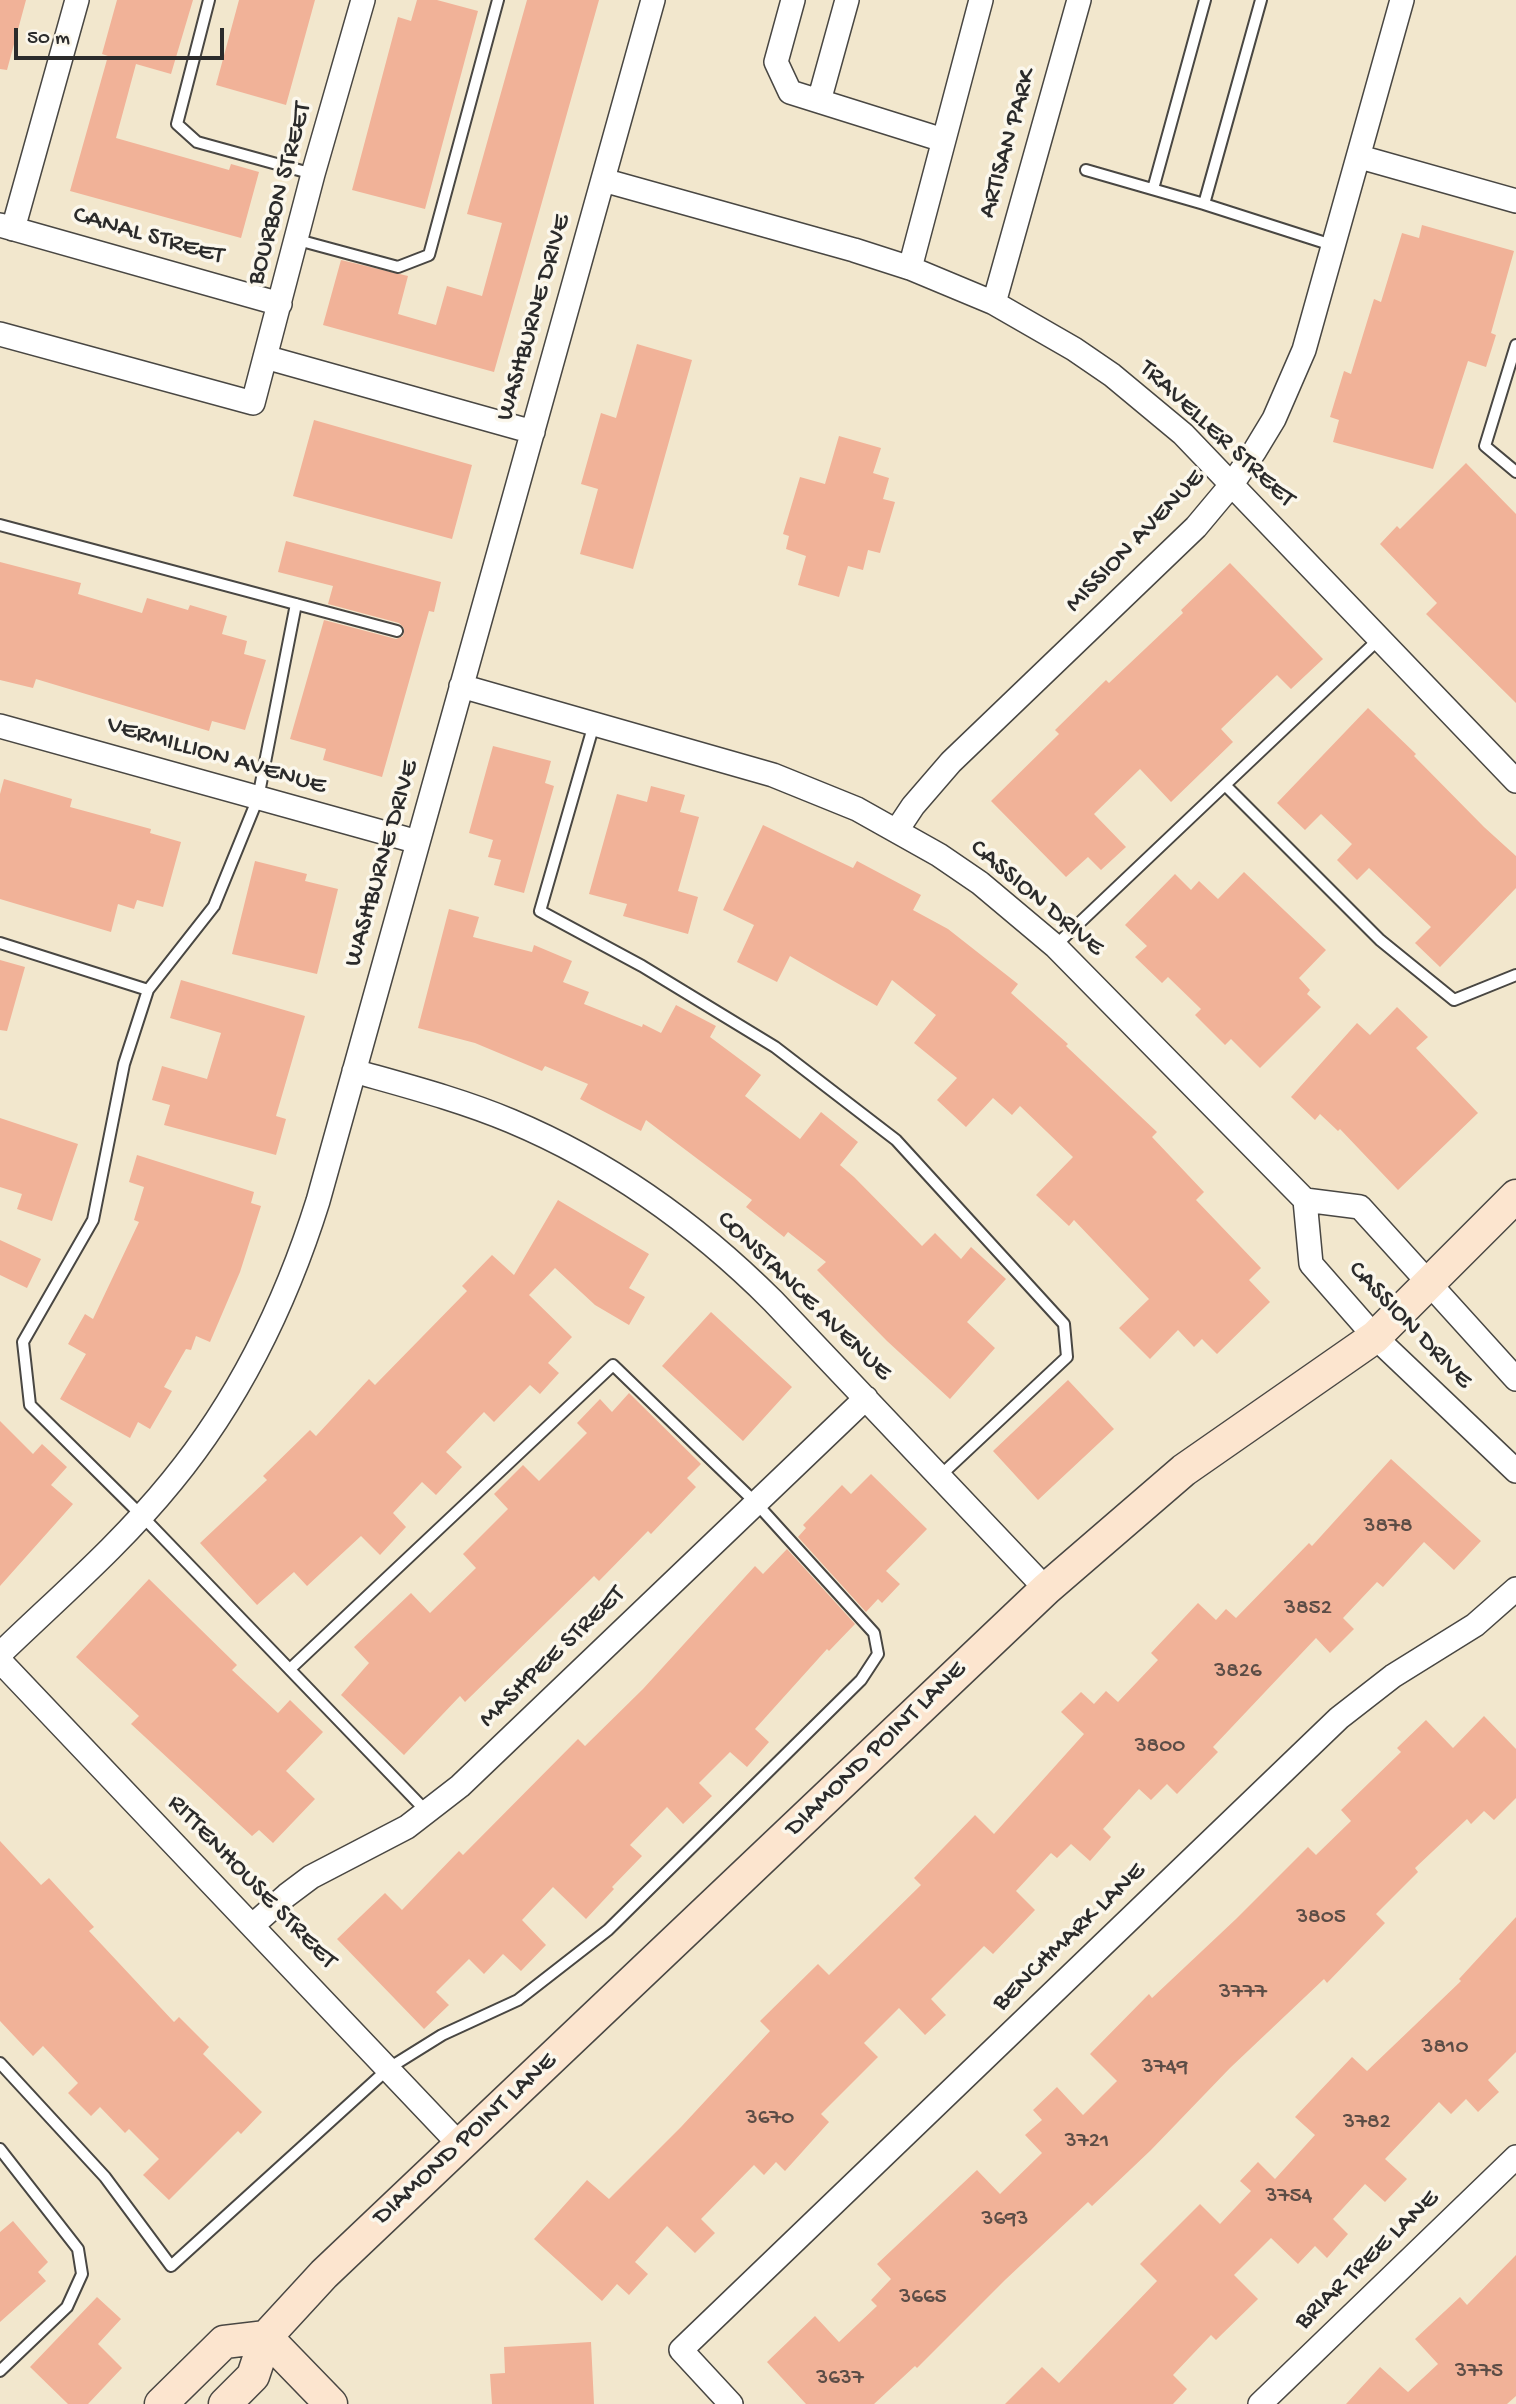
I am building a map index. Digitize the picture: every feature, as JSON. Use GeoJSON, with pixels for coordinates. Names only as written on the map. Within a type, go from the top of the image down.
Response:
{"type":"FeatureCollection","features":[{"type":"Feature","properties":{"kind":"street"},"geometry":{"type":"LineString","coordinates":[[6,227],[77,0]]}},
{"type":"Feature","properties":{"kind":"street","name":"BOURBON STREET"},"geometry":{"type":"LineString","coordinates":[[0,334],[253,403],[298,240],[313,174],[363,0]]}},
{"type":"Feature","properties":{"kind":"street","name":"WASHBURNE DRIVE"},"geometry":{"type":"LineString","coordinates":[[0,1654],[142,1516],[200,1446],[249,1369],[270,1328],[304,1244],[653,0]]}},
{"type":"Feature","properties":{"kind":"street"},"geometry":{"type":"LineString","coordinates":[[793,0],[776,62],[790,92],[943,140]]}},
{"type":"Feature","properties":{"kind":"street"},"geometry":{"type":"LineString","coordinates":[[819,101],[847,0]]}},
{"type":"Feature","properties":{"kind":"street"},"geometry":{"type":"LineString","coordinates":[[910,268],[981,0]]}},
{"type":"Feature","properties":{"kind":"street","name":"ARTISAN PARK"},"geometry":{"type":"LineString","coordinates":[[994,303],[1079,0]]}},
{"type":"Feature","properties":{"kind":"street","name":"MISSION AVENUE"},"geometry":{"type":"LineString","coordinates":[[897,830],[913,806],[951,762],[1177,547],[1232,484],[1267,430],[1304,350],[1360,158],[1402,0]]}},
{"type":"Feature","properties":{"kind":"street"},"geometry":{"type":"LineString","coordinates":[[1360,158],[1516,201]]}},
{"type":"Feature","properties":{"kind":"street","name":"TRAVELLER STREET"},"geometry":{"type":"LineString","coordinates":[[603,180],[910,268],[994,303],[1064,343],[1112,375],[1183,434],[1516,781]]}},
{"type":"Feature","properties":{"kind":"street","name":"CANAL STREET"},"geometry":{"type":"LineString","coordinates":[[6,227],[280,303]]}},
{"type":"Feature","properties":{"kind":"street"},"geometry":{"type":"LineString","coordinates":[[265,357],[533,432]]}},
{"type":"Feature","properties":{"kind":"street","name":"CASSION DRIVE"},"geometry":{"type":"LineString","coordinates":[[461,686],[773,775],[857,809],[897,830],[980,883],[1055,946],[1305,1200],[1360,1207],[1516,1379]]}},
{"type":"Feature","properties":{"kind":"street","name":"VERMILLION AVENUE"},"geometry":{"type":"LineString","coordinates":[[0,726],[418,842]]}},
{"type":"Feature","properties":{"kind":"street","name":"CONSTANCE AVENUE"},"geometry":{"type":"LineString","coordinates":[[354,1071],[424,1091],[510,1121],[593,1161],[679,1217],[741,1268],[941,1475],[1046,1589]]}},
{"type":"Feature","properties":{"kind":"street","name":"DIAMOND POINT LANE"},"geometry":{"type":"LineString","coordinates":[[225,2404],[253,2376],[266,2337],[324,2274],[1046,1589],[1184,1471],[1375,1337],[1516,1196]]}},
{"type":"Feature","properties":{"kind":"street","name":"CASSION DRIVE"},"geometry":{"type":"LineString","coordinates":[[1305,1200],[1311,1265],[1375,1337],[1516,1471]]}},
{"type":"Feature","properties":{"kind":"street","name":"MASHPEE STREET"},"geometry":{"type":"LineString","coordinates":[[253,1925],[311,1877],[396,1833],[428,1813],[460,1786],[866,1398]]}},
{"type":"Feature","properties":{"kind":"street","name":"BENCHMARK LANE"},"geometry":{"type":"LineString","coordinates":[[731,2404],[681,2350],[1339,1718],[1393,1676],[1475,1625],[1516,1589]]}},
{"type":"Feature","properties":{"kind":"street","name":"RITTENHOUSE STREET"},"geometry":{"type":"LineString","coordinates":[[0,1661],[461,2146]]}},
{"type":"Feature","properties":{"kind":"street","name":"BRIAR TREE LANE"},"geometry":{"type":"LineString","coordinates":[[1259,2404],[1516,2157]]}},
{"type":"Feature","properties":{"kind":"street"},"geometry":{"type":"LineString","coordinates":[[161,2404],[224,2342],[266,2337],[331,2404]]}},
{"type":"Feature","properties":{"kind":"lane"},"geometry":{"type":"LineString","coordinates":[[209,0],[177,124],[197,142],[313,174]]}},
{"type":"Feature","properties":{"kind":"lane"},"geometry":{"type":"LineString","coordinates":[[298,240],[398,267],[429,255],[498,0]]}},
{"type":"Feature","properties":{"kind":"lane"},"geometry":{"type":"LineString","coordinates":[[1153,189],[1205,0]]}},
{"type":"Feature","properties":{"kind":"lane"},"geometry":{"type":"LineString","coordinates":[[1204,204],[1261,0]]}},
{"type":"Feature","properties":{"kind":"lane"},"geometry":{"type":"LineString","coordinates":[[1086,170],[1335,246]]}},
{"type":"Feature","properties":{"kind":"lane"},"geometry":{"type":"LineString","coordinates":[[1516,345],[1485,446],[1516,472]]}},
{"type":"Feature","properties":{"kind":"lane"},"geometry":{"type":"LineString","coordinates":[[0,525],[397,631]]}},
{"type":"Feature","properties":{"kind":"lane"},"geometry":{"type":"LineString","coordinates":[[296,604],[258,798],[214,906],[148,990],[124,1064],[93,1220],[23,1342],[30,1405],[142,1516],[428,1813]]}},
{"type":"Feature","properties":{"kind":"lane"},"geometry":{"type":"LineString","coordinates":[[1055,946],[1380,638]]}},
{"type":"Feature","properties":{"kind":"lane"},"geometry":{"type":"LineString","coordinates":[[594,723],[540,911],[642,966],[775,1047],[896,1139],[1064,1324],[1068,1357],[941,1475]]}},
{"type":"Feature","properties":{"kind":"lane"},"geometry":{"type":"LineString","coordinates":[[1225,785],[1380,940],[1454,1000],[1516,975]]}},
{"type":"Feature","properties":{"kind":"lane"},"geometry":{"type":"LineString","coordinates":[[0,943],[148,990]]}},
{"type":"Feature","properties":{"kind":"lane"},"geometry":{"type":"LineString","coordinates":[[0,2063],[105,2177],[171,2266],[388,2068],[442,2035],[519,2000],[608,1930],[861,1680],[878,1654],[874,1633],[756,1503],[613,1365],[290,1670]]}},
{"type":"Feature","properties":{"kind":"lane"},"geometry":{"type":"LineString","coordinates":[[0,2149],[78,2249],[82,2274],[67,2307],[0,2371]]}},
{"type":"Feature","properties":{"kind":"building"},"geometry":{"type":"Polygon","coordinates":[[[0,0],[26,0],[7,70],[0,69],[0,0]]]}},
{"type":"Feature","properties":{"kind":"building"},"geometry":{"type":"Polygon","coordinates":[[[117,0],[193,0],[171,74],[136,64],[116,138],[229,170],[231,164],[259,172],[241,238],[70,191],[108,56],[102,54],[117,0]]]}},
{"type":"Feature","properties":{"kind":"building"},"geometry":{"type":"Polygon","coordinates":[[[239,0],[315,0],[286,105],[216,85],[239,0]]]}},
{"type":"Feature","properties":{"kind":"building"},"geometry":{"type":"Polygon","coordinates":[[[417,0],[437,0],[478,11],[425,209],[352,190],[398,17],[411,21],[417,0]]]}},
{"type":"Feature","properties":{"kind":"building"},"geometry":{"type":"Polygon","coordinates":[[[527,0],[599,0],[494,372],[323,325],[341,260],[408,276],[398,314],[436,325],[447,286],[482,296],[502,223],[467,214],[527,0]]]}},
{"type":"Feature","properties":{"kind":"building"},"geometry":{"type":"Polygon","coordinates":[[[1422,225],[1514,251],[1491,333],[1496,335],[1486,367],[1468,361],[1433,469],[1333,442],[1339,420],[1330,417],[1344,371],[1351,374],[1374,299],[1381,302],[1402,233],[1419,238],[1422,225]]]}},
{"type":"Feature","properties":{"kind":"building"},"geometry":{"type":"Polygon","coordinates":[[[637,344],[692,360],[633,569],[580,554],[598,489],[581,484],[601,413],[616,418],[637,344]]]}},
{"type":"Feature","properties":{"kind":"building"},"geometry":{"type":"Polygon","coordinates":[[[314,420],[472,465],[452,539],[293,496],[314,420]]]}},
{"type":"Feature","properties":{"kind":"building"},"geometry":{"type":"Polygon","coordinates":[[[839,436],[881,448],[873,473],[889,478],[883,499],[895,502],[880,553],[868,550],[863,570],[848,566],[839,597],[798,585],[806,556],[786,549],[789,536],[783,534],[800,477],[825,484],[839,436]]]}},
{"type":"Feature","properties":{"kind":"building"},"geometry":{"type":"Polygon","coordinates":[[[1466,463],[1516,514],[1516,703],[1426,614],[1437,603],[1380,544],[1397,526],[1400,529],[1466,463]]]}},
{"type":"Feature","properties":{"kind":"building"},"geometry":{"type":"Polygon","coordinates":[[[286,541],[441,582],[434,612],[429,611],[382,777],[323,760],[326,749],[290,739],[324,620],[396,639],[403,636],[404,628],[399,623],[328,604],[333,586],[278,572],[286,541]]]}},
{"type":"Feature","properties":{"kind":"building"},"geometry":{"type":"Polygon","coordinates":[[[0,562],[81,583],[78,594],[142,613],[147,598],[188,610],[190,605],[227,616],[222,634],[247,641],[244,654],[266,660],[245,730],[212,721],[209,731],[36,679],[33,688],[0,680],[0,562]]]}},
{"type":"Feature","properties":{"kind":"building"},"geometry":{"type":"Polygon","coordinates":[[[1230,563],[1323,659],[1291,689],[1277,675],[1221,729],[1233,742],[1171,802],[1140,769],[1094,814],[1126,847],[1101,870],[1088,857],[1066,877],[991,801],[1059,734],[1055,730],[1106,680],[1109,683],[1183,613],[1181,610],[1230,563]]]}},
{"type":"Feature","properties":{"kind":"building"},"geometry":{"type":"Polygon","coordinates":[[[1368,708],[1416,754],[1414,756],[1484,827],[1516,856],[1516,888],[1440,967],[1415,943],[1431,927],[1369,868],[1357,880],[1337,860],[1352,844],[1321,814],[1305,830],[1277,803],[1368,708]]]}},
{"type":"Feature","properties":{"kind":"building"},"geometry":{"type":"Polygon","coordinates":[[[493,746],[551,761],[545,783],[554,786],[524,893],[494,885],[501,860],[488,857],[493,840],[469,833],[493,746]]]}},
{"type":"Feature","properties":{"kind":"building"},"geometry":{"type":"Polygon","coordinates":[[[4,779],[72,799],[70,807],[151,829],[150,833],[181,842],[163,907],[137,900],[134,909],[118,904],[111,932],[0,899],[0,794],[4,779]]]}},
{"type":"Feature","properties":{"kind":"building"},"geometry":{"type":"Polygon","coordinates":[[[651,786],[685,795],[680,812],[699,817],[678,891],[698,897],[688,934],[623,916],[627,904],[589,894],[617,794],[647,802],[651,786]]]}},
{"type":"Feature","properties":{"kind":"building"},"geometry":{"type":"Polygon","coordinates":[[[763,825],[853,868],[857,861],[921,895],[913,910],[948,929],[1018,984],[1011,993],[1068,1044],[1066,1046],[1157,1132],[1152,1137],[1204,1192],[1196,1200],[1261,1268],[1249,1280],[1270,1302],[1217,1354],[1202,1339],[1194,1347],[1178,1330],[1150,1359],[1119,1328],[1149,1299],[1074,1220],[1069,1226],[1036,1195],[1073,1157],[1020,1106],[1012,1115],[993,1098],[966,1127],[937,1100],[957,1078],[914,1043],[936,1015],[892,980],[877,1006],[790,956],[777,982],[737,962],[754,925],[723,910],[763,825]]]}},
{"type":"Feature","properties":{"kind":"building"},"geometry":{"type":"Polygon","coordinates":[[[255,861],[307,874],[305,881],[338,889],[317,974],[232,954],[255,861]]]}},
{"type":"Feature","properties":{"kind":"building"},"geometry":{"type":"Polygon","coordinates":[[[1244,872],[1326,950],[1299,978],[1310,990],[1307,994],[1321,1007],[1260,1068],[1231,1039],[1225,1045],[1195,1015],[1201,1009],[1168,977],[1162,983],[1135,957],[1147,946],[1125,925],[1175,874],[1191,890],[1199,881],[1218,899],[1244,872]]]}},
{"type":"Feature","properties":{"kind":"building"},"geometry":{"type":"Polygon","coordinates":[[[449,909],[479,917],[473,937],[532,952],[534,945],[572,961],[563,982],[589,992],[584,1004],[661,1033],[676,1005],[716,1026],[710,1037],[761,1075],[745,1096],[800,1139],[821,1112],[858,1142],[840,1165],[922,1246],[935,1233],[961,1259],[971,1247],[1006,1279],[967,1322],[995,1348],[950,1399],[887,1341],[817,1270],[826,1262],[788,1232],[784,1237],[746,1207],[752,1200],[646,1120],[641,1131],[580,1099],[588,1084],[545,1066],[542,1071],[475,1043],[418,1028],[449,909]]]}},
{"type":"Feature","properties":{"kind":"building"},"geometry":{"type":"Polygon","coordinates":[[[0,960],[25,967],[7,1031],[0,1030],[0,960]]]}},
{"type":"Feature","properties":{"kind":"building"},"geometry":{"type":"Polygon","coordinates":[[[181,980],[305,1016],[276,1116],[286,1119],[276,1155],[164,1125],[170,1105],[152,1100],[162,1066],[207,1079],[221,1033],[170,1018],[181,980]]]}},
{"type":"Feature","properties":{"kind":"building"},"geometry":{"type":"Polygon","coordinates":[[[1397,1007],[1428,1037],[1416,1048],[1478,1113],[1398,1190],[1340,1129],[1338,1131],[1320,1114],[1315,1120],[1291,1097],[1357,1023],[1370,1035],[1397,1007]]]}},
{"type":"Feature","properties":{"kind":"building"},"geometry":{"type":"Polygon","coordinates":[[[0,1118],[78,1144],[52,1221],[17,1209],[22,1194],[0,1187],[0,1118]]]}},
{"type":"Feature","properties":{"kind":"building"},"geometry":{"type":"Polygon","coordinates":[[[137,1155],[254,1192],[251,1203],[261,1206],[240,1272],[210,1342],[196,1336],[191,1350],[186,1349],[164,1387],[172,1391],[150,1429],[138,1422],[130,1438],[60,1399],[86,1354],[68,1344],[85,1314],[93,1319],[139,1222],[134,1220],[144,1187],[129,1182],[137,1155]]]}},
{"type":"Feature","properties":{"kind":"building"},"geometry":{"type":"Polygon","coordinates":[[[558,1200],[649,1254],[629,1288],[645,1297],[629,1325],[595,1305],[555,1268],[529,1295],[572,1337],[548,1363],[559,1373],[540,1394],[530,1385],[494,1422],[484,1412],[446,1452],[462,1467],[436,1495],[422,1482],[393,1513],[406,1527],[380,1555],[361,1536],[307,1586],[294,1572],[257,1605],[200,1543],[267,1480],[263,1476],[310,1430],[316,1436],[369,1379],[375,1385],[467,1291],[462,1286],[492,1255],[514,1275],[558,1200]]]}},
{"type":"Feature","properties":{"kind":"building"},"geometry":{"type":"Polygon","coordinates":[[[0,1240],[41,1259],[27,1288],[0,1275],[0,1240]]]}},
{"type":"Feature","properties":{"kind":"building"},"geometry":{"type":"Polygon","coordinates":[[[711,1312],[792,1387],[743,1441],[662,1366],[711,1312]]]}},
{"type":"Feature","properties":{"kind":"building"},"geometry":{"type":"Polygon","coordinates":[[[1068,1380],[1114,1429],[1038,1500],[993,1451],[1068,1380]]]}},
{"type":"Feature","properties":{"kind":"building"},"geometry":{"type":"Polygon","coordinates":[[[629,1393],[701,1464],[687,1478],[696,1487],[651,1534],[648,1531],[599,1581],[594,1576],[465,1702],[460,1696],[404,1755],[341,1695],[369,1663],[354,1647],[411,1593],[430,1613],[476,1568],[463,1554],[508,1509],[494,1494],[523,1465],[539,1481],[587,1433],[577,1423],[600,1399],[612,1412],[629,1393]]]}},
{"type":"Feature","properties":{"kind":"building"},"geometry":{"type":"Polygon","coordinates":[[[0,1421],[33,1454],[42,1444],[67,1467],[51,1485],[73,1504],[0,1586],[0,1421]]]}},
{"type":"Feature","properties":{"kind":"building"},"geometry":{"type":"Polygon","coordinates":[[[1391,1459],[1481,1541],[1454,1570],[1424,1542],[1383,1587],[1377,1582],[1343,1618],[1354,1629],[1330,1653],[1316,1638],[1213,1747],[1218,1752],[1177,1794],[1167,1784],[1151,1800],[1139,1789],[1103,1829],[1111,1837],[1090,1861],[1071,1844],[1057,1858],[1051,1853],[1016,1891],[1035,1910],[993,1954],[984,1946],[931,1999],[946,2015],[925,2035],[899,2008],[864,2043],[878,2057],[821,2114],[829,2122],[785,2171],[776,2162],[764,2175],[754,2165],[701,2219],[715,2233],[695,2253],[667,2226],[635,2262],[648,2274],[629,2295],[617,2284],[602,2301],[534,2239],[587,2180],[609,2199],[681,2127],[770,2031],[760,2021],[818,1964],[829,1975],[921,1885],[914,1878],[975,1815],[994,1834],[1084,1734],[1061,1712],[1081,1692],[1094,1704],[1106,1691],[1118,1702],[1158,1660],[1151,1653],[1198,1603],[1216,1620],[1226,1609],[1236,1618],[1309,1543],[1312,1546],[1391,1459]]]}},
{"type":"Feature","properties":{"kind":"building"},"geometry":{"type":"Polygon","coordinates":[[[871,1474],[927,1529],[886,1571],[900,1584],[882,1603],[878,1599],[866,1612],[798,1537],[806,1528],[803,1525],[842,1485],[851,1494],[871,1474]]]}},
{"type":"Feature","properties":{"kind":"building"},"geometry":{"type":"Polygon","coordinates":[[[787,1549],[855,1624],[829,1651],[827,1649],[755,1729],[769,1742],[747,1767],[730,1752],[699,1783],[712,1796],[683,1824],[667,1807],[630,1845],[642,1856],[586,1919],[553,1887],[522,1920],[546,1945],[521,1971],[503,1954],[484,1974],[469,1959],[436,1992],[449,2005],[424,2029],[337,1939],[385,1893],[402,1910],[459,1851],[463,1855],[578,1739],[585,1746],[643,1689],[755,1566],[763,1574],[787,1549]]]}},
{"type":"Feature","properties":{"kind":"building"},"geometry":{"type":"Polygon","coordinates":[[[149,1579],[237,1665],[232,1670],[278,1713],[290,1700],[323,1732],[286,1771],[315,1799],[273,1843],[259,1830],[252,1836],[131,1724],[139,1716],[76,1657],[149,1579]]]}},
{"type":"Feature","properties":{"kind":"building"},"geometry":{"type":"Polygon","coordinates":[[[1484,1716],[1516,1749],[1516,1798],[1494,1820],[1484,1811],[1471,1824],[1467,1819],[1415,1868],[1418,1872],[1376,1914],[1385,1923],[1327,1983],[1324,1979],[1230,2068],[1151,2150],[1092,2206],[1088,2202],[917,2368],[915,2366],[874,2404],[806,2404],[767,2362],[815,2316],[839,2342],[877,2306],[871,2300],[891,2279],[877,2264],[977,2170],[1000,2194],[1042,2153],[1025,2135],[1042,2120],[1033,2110],[1057,2087],[1083,2115],[1117,2081],[1090,2054],[1149,1994],[1152,1998],[1308,1847],[1316,1855],[1351,1821],[1341,1810],[1401,1752],[1397,1748],[1426,1720],[1453,1748],[1484,1716]]]}},
{"type":"Feature","properties":{"kind":"building"},"geometry":{"type":"Polygon","coordinates":[[[0,1841],[41,1885],[49,1878],[94,1927],[89,1931],[174,2022],[179,2017],[209,2047],[203,2054],[262,2112],[241,2134],[238,2131],[169,2200],[143,2175],[159,2159],[129,2129],[125,2133],[100,2107],[91,2116],[68,2093],[78,2083],[43,2046],[33,2056],[0,2021],[0,1841]]]}},
{"type":"Feature","properties":{"kind":"building"},"geometry":{"type":"Polygon","coordinates":[[[1516,1917],[1516,2052],[1488,2080],[1499,2092],[1478,2112],[1466,2099],[1451,2114],[1439,2102],[1385,2159],[1407,2179],[1385,2202],[1365,2184],[1333,2219],[1348,2234],[1327,2258],[1315,2246],[1298,2264],[1271,2238],[1234,2275],[1258,2299],[1216,2340],[1211,2335],[1173,2375],[1187,2389],[1173,2404],[1005,2404],[1042,2367],[1059,2383],[1157,2281],[1140,2264],[1200,2204],[1220,2224],[1251,2191],[1240,2181],[1258,2162],[1275,2179],[1315,2135],[1295,2117],[1352,2057],[1367,2071],[1461,1981],[1459,1979],[1516,1917]]]}},
{"type":"Feature","properties":{"kind":"building"},"geometry":{"type":"Polygon","coordinates":[[[13,2221],[48,2262],[38,2272],[46,2281],[0,2322],[0,2232],[13,2221]]]}},
{"type":"Feature","properties":{"kind":"building"},"geometry":{"type":"Polygon","coordinates":[[[1516,2255],[1516,2396],[1507,2404],[1346,2404],[1380,2367],[1408,2392],[1438,2364],[1415,2339],[1460,2297],[1467,2305],[1516,2255]]]}},
{"type":"Feature","properties":{"kind":"building"},"geometry":{"type":"Polygon","coordinates":[[[97,2297],[121,2319],[98,2344],[122,2368],[88,2404],[68,2404],[30,2367],[97,2297]]]}},
{"type":"Feature","properties":{"kind":"building"},"geometry":{"type":"Polygon","coordinates":[[[591,2342],[594,2404],[492,2404],[490,2374],[505,2373],[504,2347],[591,2342]]]}}]}
